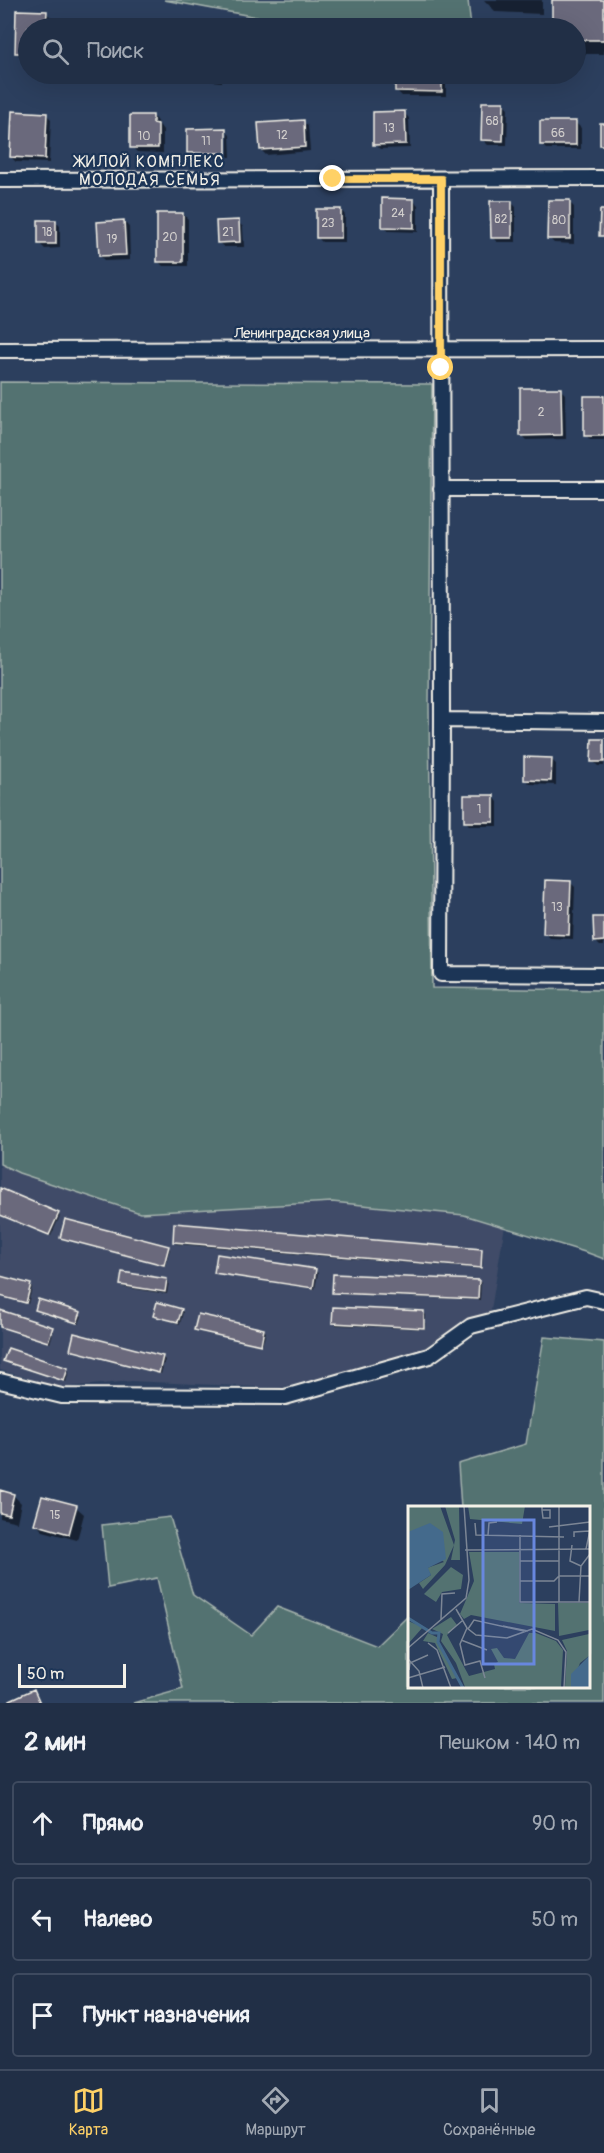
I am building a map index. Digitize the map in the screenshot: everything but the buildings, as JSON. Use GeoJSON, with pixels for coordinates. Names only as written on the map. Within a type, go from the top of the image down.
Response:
{"type":"FeatureCollection","features":[{"type":"Feature","properties":{"kind":"street"},"geometry":{"type":"LineString","coordinates":[[441,179],[441,974],[604,975]]}},
{"type":"Feature","properties":{"kind":"street"},"geometry":{"type":"LineString","coordinates":[[0,180],[604,179]]}},
{"type":"Feature","properties":{"kind":"street","name":"Ленинградская улица"},"geometry":{"type":"LineString","coordinates":[[0,350],[604,348]]}},
{"type":"Feature","properties":{"kind":"street"},"geometry":{"type":"LineString","coordinates":[[441,489],[604,489]]}},
{"type":"Feature","properties":{"kind":"street"},"geometry":{"type":"LineString","coordinates":[[442,720],[604,722]]}},
{"type":"Feature","properties":{"kind":"street"},"geometry":{"type":"LineString","coordinates":[[0,1381],[62,1396],[285,1397],[429,1356],[471,1326],[586,1297],[604,1301]]}},
{"type":"Feature","properties":{"kind":"shaded area"},"geometry":{"type":"Polygon","coordinates":[[[0,1155],[367,1197],[506,1219],[490,1316],[421,1354],[280,1388],[131,1381],[60,1388],[0,1370],[0,1155]]]}},
{"type":"Feature","properties":{"kind":"green space"},"geometry":{"type":"Polygon","coordinates":[[[164,0],[468,0],[470,18],[262,18],[164,0]]]}},
{"type":"Feature","properties":{"kind":"green space"},"geometry":{"type":"Polygon","coordinates":[[[0,382],[432,384],[429,705],[432,988],[604,990],[604,1259],[464,1215],[332,1202],[140,1213],[19,1173],[0,1164],[0,382]]]}},
{"type":"Feature","properties":{"kind":"green space"},"geometry":{"type":"Polygon","coordinates":[[[544,1337],[604,1342],[604,1703],[133,1703],[183,1689],[157,1578],[108,1588],[102,1525],[170,1517],[193,1595],[251,1635],[277,1607],[377,1646],[408,1616],[408,1688],[589,1688],[589,1506],[461,1506],[458,1464],[526,1444],[544,1337]]]}},
{"type":"Feature","properties":{"kind":"district","name":"ЖИЛОЙ КОМПЛЕКС МОЛОДАЯ СЕМЬЯ"},"geometry":{"type":"Point","coordinates":[150,170]}},
{"type":"Feature","properties":{"kind":"route"},"geometry":{"type":"LineString","coordinates":[[333,179],[441,179],[441,368]]}}]}
